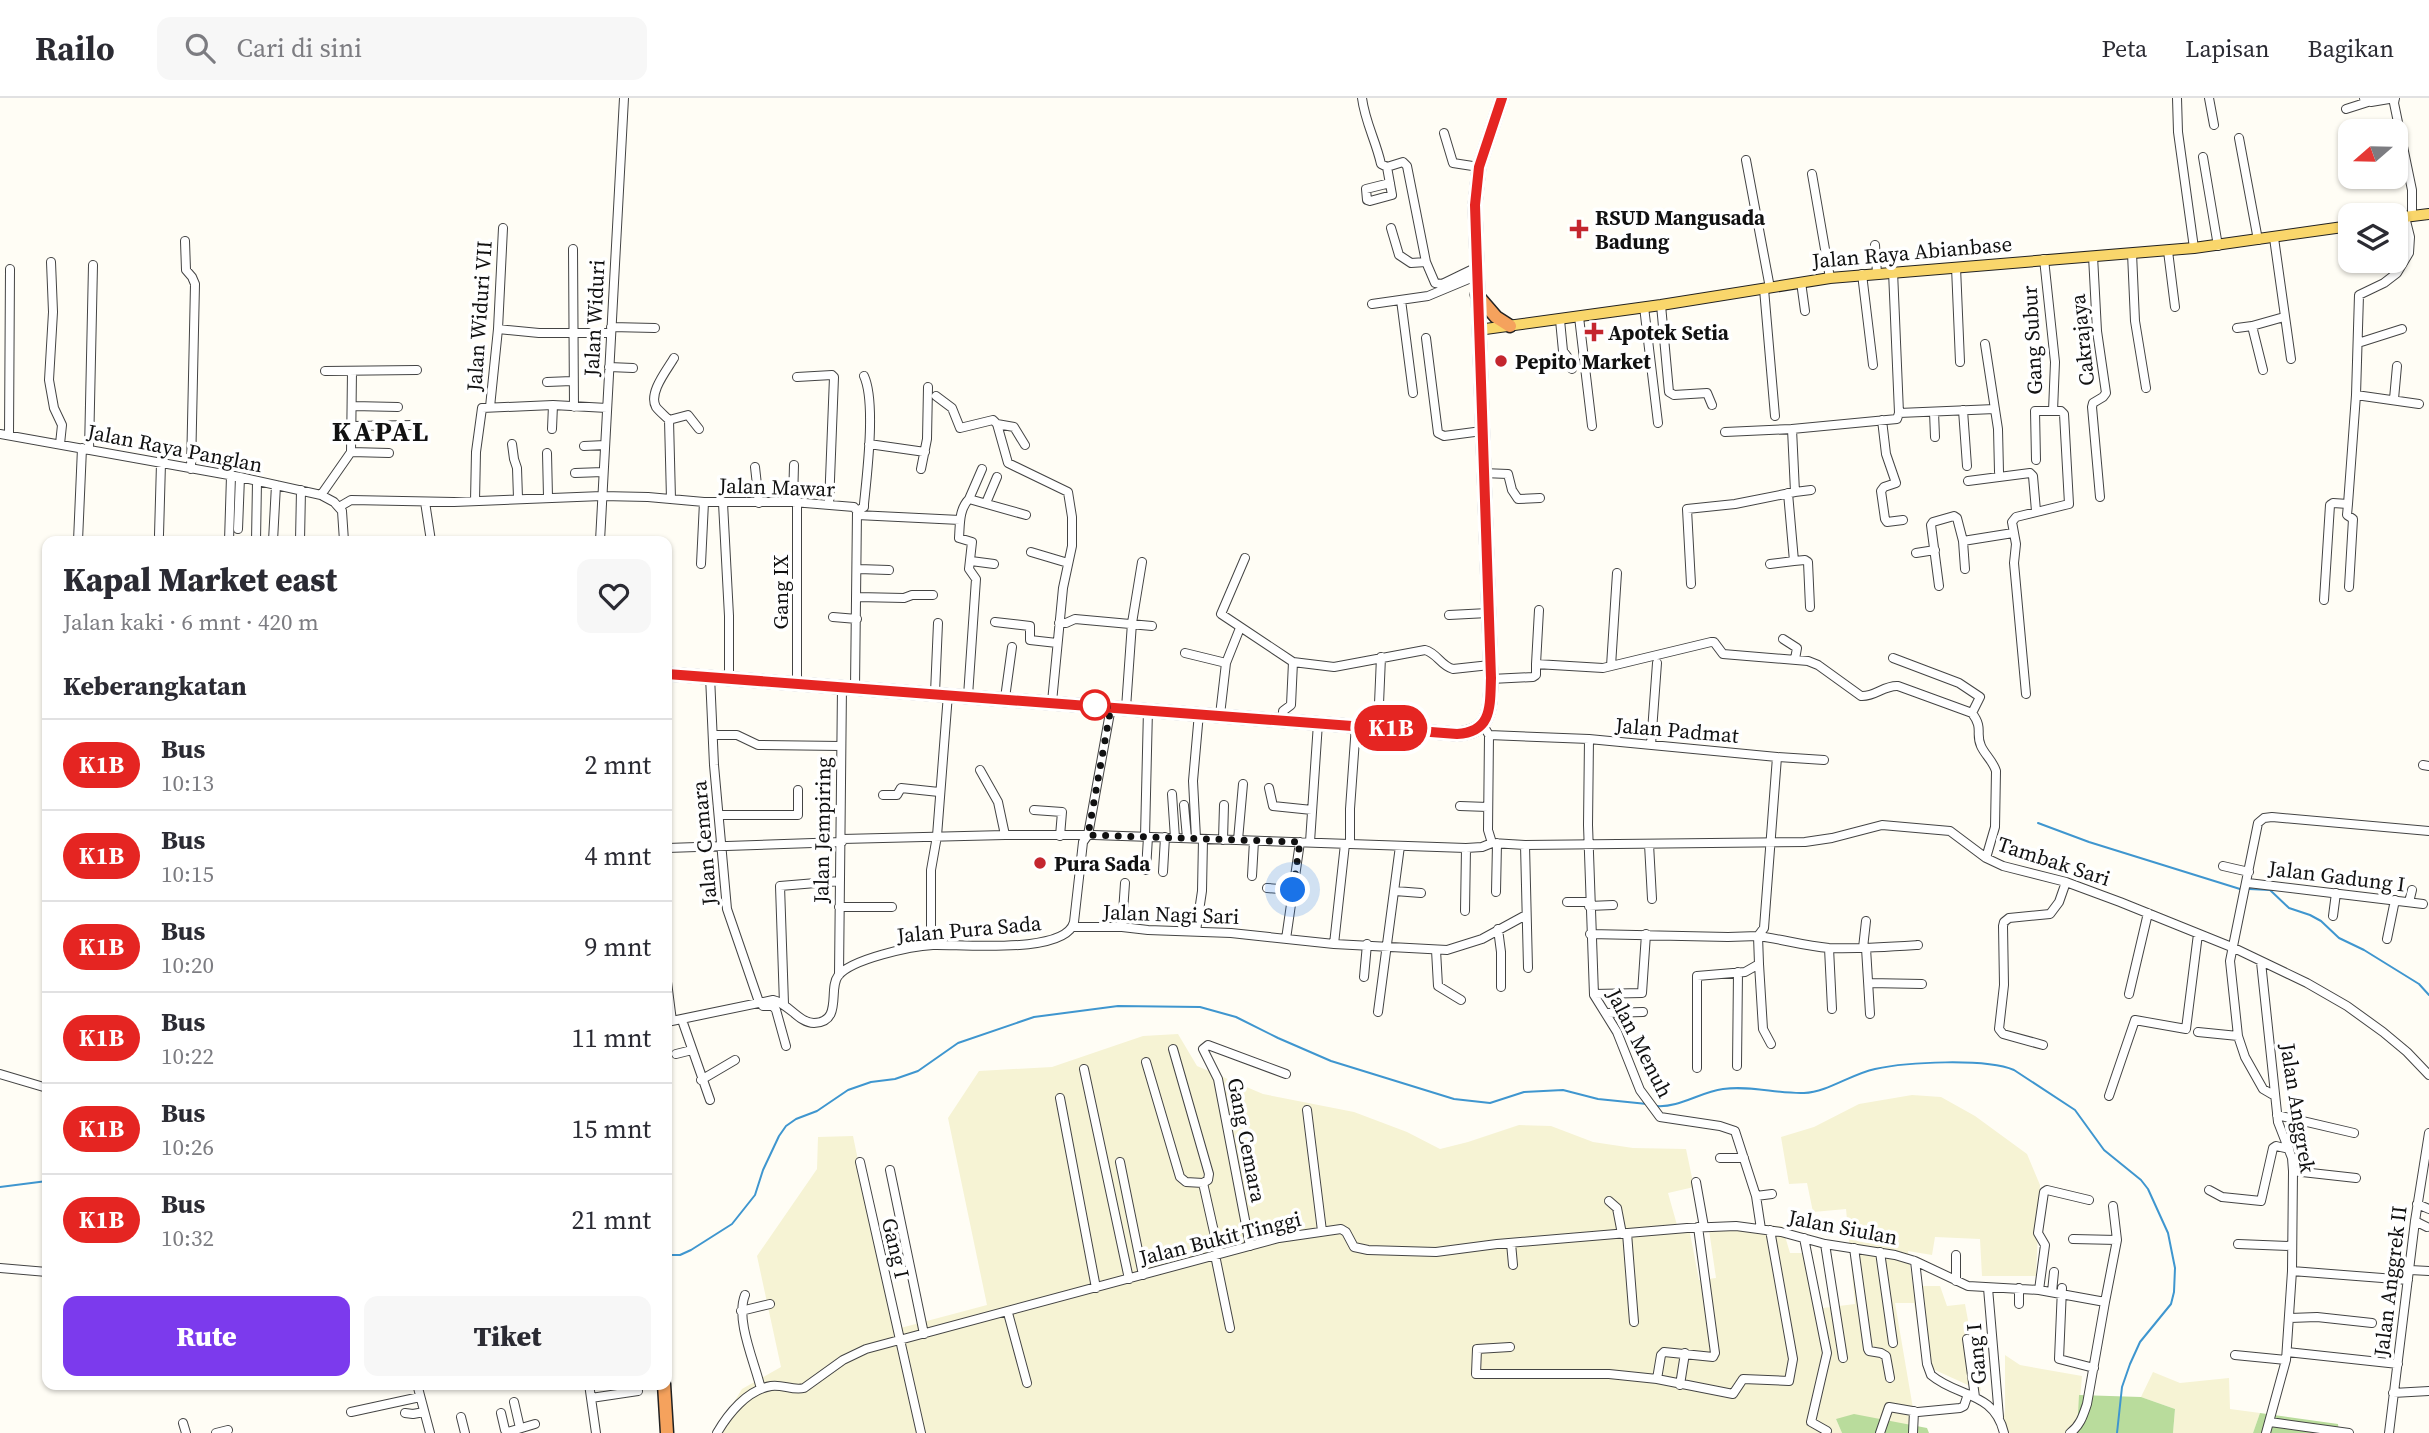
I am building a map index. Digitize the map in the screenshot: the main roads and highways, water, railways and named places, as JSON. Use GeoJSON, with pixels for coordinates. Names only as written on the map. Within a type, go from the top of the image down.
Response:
{"type":"FeatureCollection","features":[{"type":"Feature","properties":{"kind":"highway"},"geometry":{"type":"LineString","coordinates":[[672,674],[1457,734],[1486,730],[1490,672],[1475,205],[1479,167],[1502,98]]}},
{"type":"Feature","properties":{"kind":"highway"},"geometry":{"type":"LineString","coordinates":[[1477,295],[1496,317],[1510,326]]}},
{"type":"Feature","properties":{"kind":"highway"},"geometry":{"type":"LineString","coordinates":[[664,1390],[667,1433]]}},
{"type":"Feature","properties":{"kind":"main road"},"geometry":{"type":"LineString","coordinates":[[2408,217],[2429,214]]}},
{"type":"Feature","properties":{"kind":"main road","name":"Jalan Raya Abianbase"},"geometry":{"type":"LineString","coordinates":[[1478,330],[1862,274],[2168,251],[2338,228]]}},
{"type":"Feature","properties":{"kind":"waterway"},"geometry":{"type":"LineString","coordinates":[[2038,823],[2089,842],[2240,889]]}},
{"type":"Feature","properties":{"kind":"waterway"},"geometry":{"type":"LineString","coordinates":[[2249,889],[2270,890],[2289,908],[2321,921],[2339,938],[2419,984],[2429,995]]}},
{"type":"Feature","properties":{"kind":"waterway"},"geometry":{"type":"LineString","coordinates":[[672,1255],[691,1250],[732,1224],[755,1195],[779,1136],[786,1126],[796,1119],[817,1111],[848,1090],[918,1071],[958,1043],[1034,1017],[1118,1006],[1200,1007],[1236,1017],[1331,1061],[1454,1099],[1490,1103],[1524,1092],[1563,1090],[1598,1099],[1647,1104]]}},
{"type":"Feature","properties":{"kind":"waterway"},"geometry":{"type":"LineString","coordinates":[[1656,1106],[1673,1105],[1714,1091],[1733,1088],[1813,1092],[1875,1069],[1925,1063],[1966,1063],[2014,1070],[2075,1110],[2104,1150],[2148,1189],[2168,1233],[2175,1268],[2171,1304],[2140,1342],[2130,1364],[2122,1387],[2117,1433]]}},
{"type":"Feature","properties":{"kind":"waterway"},"geometry":{"type":"LineString","coordinates":[[0,1187],[42,1182]]}},
{"type":"Feature","properties":{"kind":"place","name":"RSUD Mangusada Badung"},"geometry":{"type":"Point","coordinates":[1579,229]}},
{"type":"Feature","properties":{"kind":"place","name":"Apotek Setia"},"geometry":{"type":"Point","coordinates":[1594,332]}},
{"type":"Feature","properties":{"kind":"place","name":"Pepito Market"},"geometry":{"type":"Point","coordinates":[1501,361]}},
{"type":"Feature","properties":{"kind":"place","name":"Pura Sada"},"geometry":{"type":"Point","coordinates":[1040,863]}},
{"type":"Feature","properties":{"kind":"district","name":"KAPAL"},"geometry":{"type":"Point","coordinates":[381,431]}}]}
